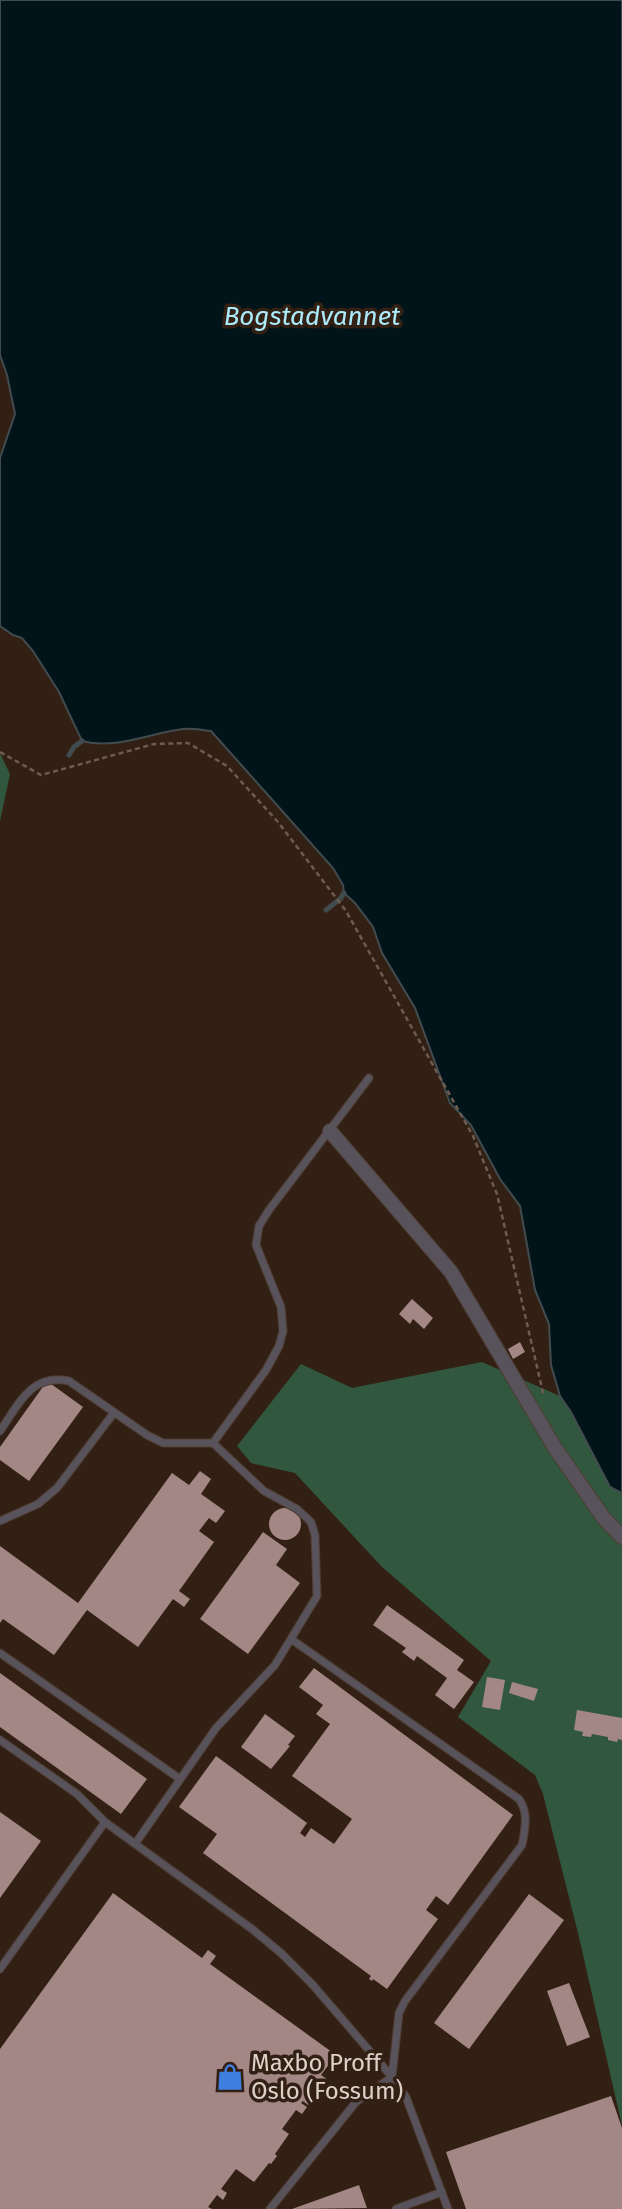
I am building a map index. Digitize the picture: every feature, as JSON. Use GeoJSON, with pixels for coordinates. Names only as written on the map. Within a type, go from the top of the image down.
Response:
{"type":"FeatureCollection","features":[{"type":"Feature","properties":{"kind":"street"},"geometry":{"type":"LineString","coordinates":[[330,1131],[451,1272],[555,1448],[603,1517],[622,1537]]}},
{"type":"Feature","properties":{"kind":"lane"},"geometry":{"type":"LineString","coordinates":[[213,1443],[266,1370],[279,1346],[283,1331],[281,1307],[256,1245],[259,1226],[369,1078]]}},
{"type":"Feature","properties":{"kind":"lane"},"geometry":{"type":"LineString","coordinates":[[0,1431],[26,1393],[41,1381],[55,1378],[69,1381],[113,1414],[163,1443],[213,1443],[264,1491],[297,1509],[311,1522],[315,1535],[317,1596],[275,1665],[216,1728],[135,1844]]}},
{"type":"Feature","properties":{"kind":"lane"},"geometry":{"type":"LineString","coordinates":[[0,1521],[38,1504],[57,1488],[113,1414]]}},
{"type":"Feature","properties":{"kind":"lane"},"geometry":{"type":"LineString","coordinates":[[270,2209],[356,2102],[392,2077],[399,2013],[402,2007],[522,1844],[525,1828],[524,1806],[519,1799],[291,1639]]}},
{"type":"Feature","properties":{"kind":"lane"},"geometry":{"type":"LineString","coordinates":[[0,1653],[180,1779]]}},
{"type":"Feature","properties":{"kind":"lane"},"geometry":{"type":"LineString","coordinates":[[0,1740],[77,1794],[105,1822],[281,1953],[312,1984],[406,2097],[448,2209]]}},
{"type":"Feature","properties":{"kind":"lane"},"geometry":{"type":"LineString","coordinates":[[0,1969],[105,1822]]}},
{"type":"Feature","properties":{"kind":"lane"},"geometry":{"type":"LineString","coordinates":[[396,2209],[443,2192]]}},
{"type":"Feature","properties":{"kind":"path"},"geometry":{"type":"LineString","coordinates":[[0,752],[41,775],[154,744],[188,743],[227,766],[278,821],[346,911],[473,1136],[497,1194],[546,1408]]}},
{"type":"Feature","properties":{"kind":"green space"},"geometry":{"type":"Polygon","coordinates":[[[0,753],[10,774],[0,821],[0,753]]]}},
{"type":"Feature","properties":{"kind":"green space"},"geometry":{"type":"Polygon","coordinates":[[[482,1362],[560,1396],[610,1487],[622,1493],[622,2126],[543,1794],[535,1775],[458,1717],[491,1661],[382,1567],[295,1473],[251,1463],[237,1446],[301,1364],[352,1388],[482,1362]]]}},
{"type":"Feature","properties":{"kind":"water","name":"Bogstadvannet"},"geometry":{"type":"Polygon","coordinates":[[[0,0],[622,0],[622,1493],[610,1487],[560,1396],[551,1365],[549,1324],[535,1290],[520,1206],[500,1179],[471,1125],[450,1103],[415,1008],[382,953],[373,927],[344,893],[343,885],[333,868],[211,731],[183,729],[120,742],[82,741],[59,692],[33,651],[22,638],[0,626],[0,458],[15,414],[0,355],[0,0]]]}},
{"type":"Feature","properties":{"kind":"building"},"geometry":{"type":"Polygon","coordinates":[[[412,1299],[433,1318],[424,1329],[413,1319],[410,1324],[399,1314],[412,1299]]]}},
{"type":"Feature","properties":{"kind":"building"},"geometry":{"type":"Polygon","coordinates":[[[520,1342],[525,1352],[513,1359],[508,1349],[520,1342]]]}},
{"type":"Feature","properties":{"kind":"building"},"geometry":{"type":"Polygon","coordinates":[[[47,1381],[83,1407],[29,1481],[0,1460],[0,1447],[47,1381]]]}},
{"type":"Feature","properties":{"kind":"building"},"geometry":{"type":"Polygon","coordinates":[[[200,1471],[211,1479],[201,1494],[225,1511],[216,1523],[209,1518],[199,1531],[214,1542],[179,1591],[190,1599],[184,1607],[173,1599],[138,1647],[87,1610],[54,1655],[3,1619],[0,1623],[0,1546],[78,1603],[172,1473],[189,1485],[200,1471]]]}},
{"type":"Feature","properties":{"kind":"building"},"geometry":{"type":"Polygon","coordinates":[[[285,1508],[296,1513],[301,1524],[296,1535],[285,1540],[274,1535],[269,1524],[274,1513],[285,1508]]]}},
{"type":"Feature","properties":{"kind":"building"},"geometry":{"type":"Polygon","coordinates":[[[263,1532],[287,1549],[276,1565],[300,1583],[248,1654],[200,1619],[263,1532]]]}},
{"type":"Feature","properties":{"kind":"building"},"geometry":{"type":"Polygon","coordinates":[[[387,1605],[464,1660],[457,1670],[474,1682],[454,1709],[435,1695],[447,1678],[417,1656],[414,1661],[402,1652],[406,1648],[373,1625],[387,1605]]]}},
{"type":"Feature","properties":{"kind":"building"},"geometry":{"type":"Polygon","coordinates":[[[314,1668],[513,1815],[448,1905],[436,1896],[426,1910],[438,1919],[387,1989],[369,1979],[371,1976],[203,1853],[217,1834],[179,1807],[216,1756],[307,1823],[300,1833],[305,1837],[311,1828],[334,1844],[352,1819],[292,1776],[330,1724],[316,1714],[323,1705],[299,1687],[314,1668]]]}},
{"type":"Feature","properties":{"kind":"building"},"geometry":{"type":"Polygon","coordinates":[[[0,1673],[147,1779],[121,1814],[0,1727],[0,1673]]]}},
{"type":"Feature","properties":{"kind":"building"},"geometry":{"type":"Polygon","coordinates":[[[487,1677],[505,1680],[500,1710],[482,1707],[487,1677]]]}},
{"type":"Feature","properties":{"kind":"building"},"geometry":{"type":"Polygon","coordinates":[[[512,1682],[538,1689],[534,1701],[509,1693],[512,1682]]]}},
{"type":"Feature","properties":{"kind":"building"},"geometry":{"type":"Polygon","coordinates":[[[577,1710],[622,1718],[622,1740],[618,1739],[617,1742],[592,1734],[591,1737],[582,1736],[583,1732],[574,1730],[577,1710]]]}},
{"type":"Feature","properties":{"kind":"building"},"geometry":{"type":"Polygon","coordinates":[[[265,1714],[295,1736],[271,1769],[241,1747],[265,1714]]]}},
{"type":"Feature","properties":{"kind":"building"},"geometry":{"type":"Polygon","coordinates":[[[0,1812],[41,1841],[0,1898],[0,1812]]]}},
{"type":"Feature","properties":{"kind":"building"},"geometry":{"type":"Polygon","coordinates":[[[113,1893],[202,1958],[208,1950],[216,1956],[210,1964],[336,2055],[321,2075],[327,2079],[322,2086],[316,2082],[308,2094],[314,2098],[308,2105],[303,2101],[301,2103],[307,2107],[302,2114],[296,2110],[282,2129],[289,2134],[271,2164],[269,2163],[254,2182],[236,2169],[221,2189],[227,2193],[223,2200],[217,2195],[208,2207],[212,2209],[0,2209],[0,2049],[113,1893]]]}},
{"type":"Feature","properties":{"kind":"building"},"geometry":{"type":"Polygon","coordinates":[[[529,1894],[564,1920],[469,2049],[434,2023],[529,1894]]]}},
{"type":"Feature","properties":{"kind":"building"},"geometry":{"type":"Polygon","coordinates":[[[569,1983],[590,2037],[567,2046],[547,1991],[569,1983]]]}},
{"type":"Feature","properties":{"kind":"building"},"geometry":{"type":"Polygon","coordinates":[[[611,2096],[622,2128],[622,2209],[466,2209],[446,2152],[611,2096]]]}},
{"type":"Feature","properties":{"kind":"building"},"geometry":{"type":"Polygon","coordinates":[[[359,2185],[367,2208],[292,2209],[359,2185]]]}},
{"type":"Feature","properties":{"kind":"waterway"},"geometry":{"type":"LineString","coordinates":[[69,755],[82,741]]}},
{"type":"Feature","properties":{"kind":"waterway"},"geometry":{"type":"LineString","coordinates":[[326,910],[344,893]]}},
{"type":"Feature","properties":{"kind":"place","name":"Maxbo Proff Oslo (Fossum)"},"geometry":{"type":"Point","coordinates":[230,2077]}}]}
